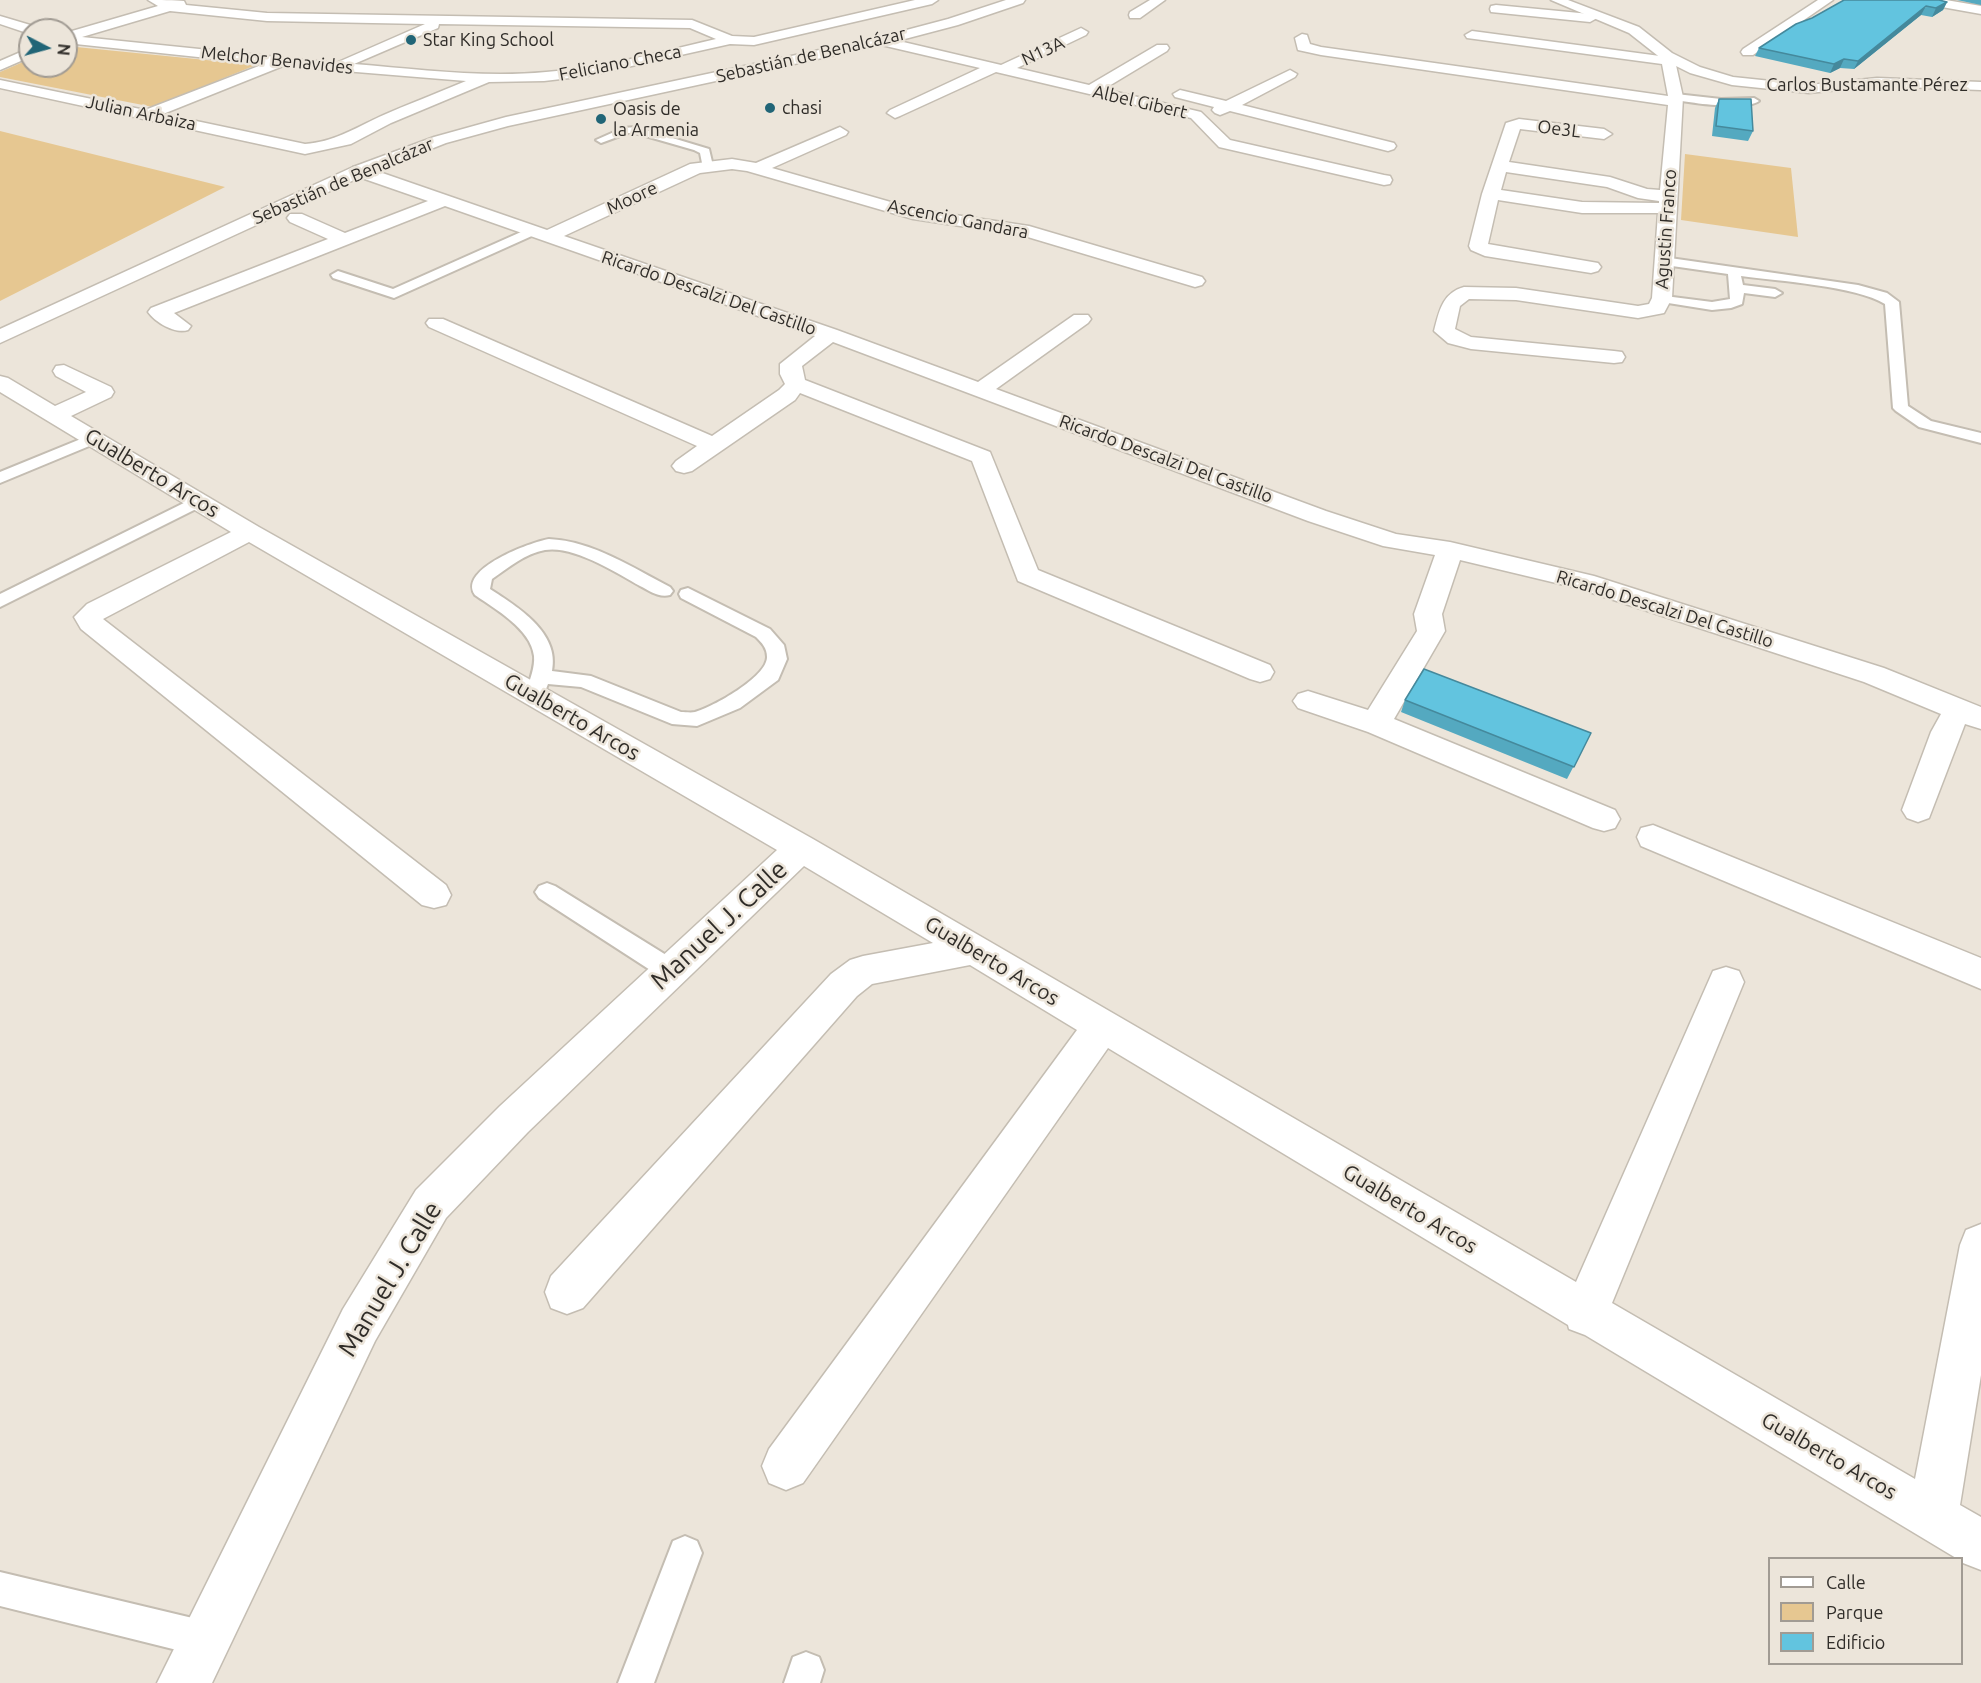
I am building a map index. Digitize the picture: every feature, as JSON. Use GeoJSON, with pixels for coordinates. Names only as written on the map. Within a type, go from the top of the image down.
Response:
{"type":"FeatureCollection","features":[{"type":"Feature","properties":{"kind":"street"},"geometry":{"type":"LineString","coordinates":[[154,0],[170,7],[267,17],[692,24],[730,40]]}},
{"type":"Feature","properties":{"kind":"street"},"geometry":{"type":"LineString","coordinates":[[78,34],[193,0]]}},
{"type":"Feature","properties":{"kind":"street","name":"Feliciano Checa"},"geometry":{"type":"LineString","coordinates":[[281,144],[305,149],[333,145],[487,78],[544,77],[588,72],[730,40],[754,41],[932,0]]}},
{"type":"Feature","properties":{"kind":"street","name":"Sebastián de Benalcázar"},"geometry":{"type":"LineString","coordinates":[[0,337],[399,154],[472,130],[882,40],[952,22],[1019,0]]}},
{"type":"Feature","properties":{"kind":"street"},"geometry":{"type":"LineString","coordinates":[[1135,15],[1159,0]]}},
{"type":"Feature","properties":{"kind":"street","name":"Carlos Bustamante Pérez"},"geometry":{"type":"LineString","coordinates":[[1557,0],[1634,30],[1646,37],[1668,59],[1713,76],[1781,88],[1809,89],[1877,82],[1981,86]]}},
{"type":"Feature","properties":{"kind":"street"},"geometry":{"type":"LineString","coordinates":[[1748,52],[1827,0]]}},
{"type":"Feature","properties":{"kind":"street"},"geometry":{"type":"LineString","coordinates":[[1925,0],[1981,10]]}},
{"type":"Feature","properties":{"kind":"street"},"geometry":{"type":"LineString","coordinates":[[856,5],[878,14]]}},
{"type":"Feature","properties":{"kind":"street"},"geometry":{"type":"LineString","coordinates":[[336,66],[471,8]]}},
{"type":"Feature","properties":{"kind":"street"},"geometry":{"type":"LineString","coordinates":[[1496,9],[1590,18]]}},
{"type":"Feature","properties":{"kind":"street"},"geometry":{"type":"LineString","coordinates":[[0,20],[18,26]]}},
{"type":"Feature","properties":{"kind":"street","name":"N13A"},"geometry":{"type":"LineString","coordinates":[[895,113],[979,74],[999,68],[1081,32]]}},
{"type":"Feature","properties":{"kind":"street"},"geometry":{"type":"LineString","coordinates":[[1472,34],[1668,59]]}},
{"type":"Feature","properties":{"kind":"street"},"geometry":{"type":"LineString","coordinates":[[1302,38],[1303,47],[1321,51],[1675,99]]}},
{"type":"Feature","properties":{"kind":"street","name":"Melchor Benavides"},"geometry":{"type":"LineString","coordinates":[[78,39],[282,61],[487,78]]}},
{"type":"Feature","properties":{"kind":"street","name":"Albel Gibert"},"geometry":{"type":"LineString","coordinates":[[882,40],[1204,119],[1217,140],[1225,144],[1384,180]]}},
{"type":"Feature","properties":{"kind":"street"},"geometry":{"type":"LineString","coordinates":[[1092,90],[1162,48]]}},
{"type":"Feature","properties":{"kind":"street"},"geometry":{"type":"LineString","coordinates":[[0,66],[18,58]]}},
{"type":"Feature","properties":{"kind":"street","name":"Agustin Franco"},"geometry":{"type":"LineString","coordinates":[[1553,334],[1463,342],[1444,331],[1451,304],[1464,293],[1493,293],[1560,300],[1638,312],[1657,309],[1662,298],[1675,99],[1668,59]]}},
{"type":"Feature","properties":{"kind":"street"},"geometry":{"type":"LineString","coordinates":[[150,114],[282,61]]}},
{"type":"Feature","properties":{"kind":"street"},"geometry":{"type":"LineString","coordinates":[[979,74],[1059,92]]}},
{"type":"Feature","properties":{"kind":"street"},"geometry":{"type":"LineString","coordinates":[[1204,119],[1290,74]]}},
{"type":"Feature","properties":{"kind":"street","name":"Julian Arbaiza"},"geometry":{"type":"LineString","coordinates":[[0,84],[150,114],[281,144]]}},
{"type":"Feature","properties":{"kind":"street"},"geometry":{"type":"LineString","coordinates":[[1167,91],[1388,146]]}},
{"type":"Feature","properties":{"kind":"street","name":"Oe3L"},"geometry":{"type":"LineString","coordinates":[[1500,166],[1514,124],[1604,134]]}},
{"type":"Feature","properties":{"kind":"street"},"geometry":{"type":"LineString","coordinates":[[755,169],[840,132]]}},
{"type":"Feature","properties":{"kind":"street","name":"Ascencio Gandara"},"geometry":{"type":"LineString","coordinates":[[713,165],[741,165],[914,214],[1023,230],[1195,281]]}},
{"type":"Feature","properties":{"kind":"street","name":"Moore"},"geometry":{"type":"LineString","coordinates":[[538,235],[696,168],[713,165]]}},
{"type":"Feature","properties":{"kind":"street"},"geometry":{"type":"LineString","coordinates":[[1591,267],[1479,249],[1491,194],[1500,166],[1610,182],[1667,203]]}},
{"type":"Feature","properties":{"kind":"street","name":"Ricardo Descalzi Del Castillo"},"geometry":{"type":"LineString","coordinates":[[359,171],[538,235],[830,334],[1317,516],[1392,541],[1450,550],[1585,582],[1874,675],[1969,714]]}},
{"type":"Feature","properties":{"kind":"street"},"geometry":{"type":"LineString","coordinates":[[1491,194],[1611,209],[1667,203]]}},
{"type":"Feature","properties":{"kind":"street"},"geometry":{"type":"LineString","coordinates":[[181,326],[158,312],[443,201]]}},
{"type":"Feature","properties":{"kind":"street"},"geometry":{"type":"LineString","coordinates":[[296,218],[343,239]]}},
{"type":"Feature","properties":{"kind":"street"},"geometry":{"type":"LineString","coordinates":[[1560,300],[1553,334],[1614,357]]}},
{"type":"Feature","properties":{"kind":"street"},"geometry":{"type":"LineString","coordinates":[[980,390],[1081,319]]}},
{"type":"Feature","properties":{"kind":"street"},"geometry":{"type":"LineString","coordinates":[[436,323],[713,445]]}},
{"type":"Feature","properties":{"kind":"street"},"geometry":{"type":"LineString","coordinates":[[794,379],[791,364],[830,334]]}},
{"type":"Feature","properties":{"kind":"street"},"geometry":{"type":"LineString","coordinates":[[684,466],[781,400],[794,379],[856,344]]}},
{"type":"Feature","properties":{"kind":"street"},"geometry":{"type":"LineString","coordinates":[[54,415],[103,392],[64,371]]}},
{"type":"Feature","properties":{"kind":"street"},"geometry":{"type":"LineString","coordinates":[[794,379],[982,457],[1027,575],[1260,672]]}},
{"type":"Feature","properties":{"kind":"street","name":"Gualberto Arcos"},"geometry":{"type":"LineString","coordinates":[[0,383],[250,531],[538,686],[801,848],[1981,1545]]}},
{"type":"Feature","properties":{"kind":"street"},"geometry":{"type":"LineString","coordinates":[[250,531],[97,610],[88,617],[91,623],[434,895]]}},
{"type":"Feature","properties":{"kind":"street"},"geometry":{"type":"LineString","coordinates":[[1379,725],[1378,717],[1431,631],[1428,614],[1450,550]]}},
{"type":"Feature","properties":{"kind":"street"},"geometry":{"type":"LineString","coordinates":[[1308,700],[1379,725],[1604,819]]}},
{"type":"Feature","properties":{"kind":"street"},"geometry":{"type":"LineString","coordinates":[[1918,810],[1946,732],[1969,714]]}},
{"type":"Feature","properties":{"kind":"street"},"geometry":{"type":"LineString","coordinates":[[1653,837],[1981,974]]}},
{"type":"Feature","properties":{"kind":"street","name":"Manuel J. Calle"},"geometry":{"type":"LineString","coordinates":[[183,1683],[359,1325],[430,1204],[514,1119],[801,848]]}},
{"type":"Feature","properties":{"kind":"street"},"geometry":{"type":"LineString","coordinates":[[567,1292],[844,985],[863,971],[974,950]]}},
{"type":"Feature","properties":{"kind":"street"},"geometry":{"type":"LineString","coordinates":[[1585,1312],[1726,982]]}},
{"type":"Feature","properties":{"kind":"street"},"geometry":{"type":"LineString","coordinates":[[786,1466],[1102,1026]]}},
{"type":"Feature","properties":{"kind":"street"},"geometry":{"type":"LineString","coordinates":[[1933,1516],[1981,1245]]}},
{"type":"Feature","properties":{"kind":"lane"},"geometry":{"type":"LineString","coordinates":[[1675,99],[1721,102],[1754,101]]}},
{"type":"Feature","properties":{"kind":"lane"},"geometry":{"type":"LineString","coordinates":[[601,140],[627,130],[636,130],[705,151],[713,165]]}},
{"type":"Feature","properties":{"kind":"lane"},"geometry":{"type":"LineString","coordinates":[[338,275],[394,294],[538,235]]}},
{"type":"Feature","properties":{"kind":"lane"},"geometry":{"type":"LineString","coordinates":[[1663,261],[1858,289],[1882,296],[1892,302]]}},
{"type":"Feature","properties":{"kind":"lane"},"geometry":{"type":"LineString","coordinates":[[1662,298],[1726,307],[1737,301],[1733,271]]}},
{"type":"Feature","properties":{"kind":"lane"},"geometry":{"type":"LineString","coordinates":[[1737,288],[1791,295]]}},
{"type":"Feature","properties":{"kind":"lane"},"geometry":{"type":"LineString","coordinates":[[1862,305],[1892,302]]}},
{"type":"Feature","properties":{"kind":"lane"},"geometry":{"type":"LineString","coordinates":[[1892,302],[1901,408],[1925,424],[1981,438]]}},
{"type":"Feature","properties":{"kind":"lane"},"geometry":{"type":"LineString","coordinates":[[0,478],[93,439]]}},
{"type":"Feature","properties":{"kind":"lane"},"geometry":{"type":"LineString","coordinates":[[0,601],[198,501]]}},
{"type":"Feature","properties":{"kind":"lane"},"geometry":{"type":"LineString","coordinates":[[664,591],[577,549],[549,543],[534,547],[486,575],[481,582],[481,591],[514,615],[536,639],[544,656],[538,686],[584,681],[679,719],[697,719],[733,703],[771,675],[777,659],[774,645],[763,633],[688,594]]}},
{"type":"Feature","properties":{"kind":"lane"},"geometry":{"type":"LineString","coordinates":[[548,892],[670,970]]}},
{"type":"Feature","properties":{"kind":"lane"},"geometry":{"type":"LineString","coordinates":[[636,1683],[685,1553]]}},
{"type":"Feature","properties":{"kind":"lane"},"geometry":{"type":"LineString","coordinates":[[0,1589],[205,1639]]}},
{"type":"Feature","properties":{"kind":"green space"},"geometry":{"type":"Polygon","coordinates":[[[78,47],[256,65],[153,107],[0,77],[0,72],[18,64],[18,78],[78,78],[78,47]]]}},
{"type":"Feature","properties":{"kind":"green space"},"geometry":{"type":"Polygon","coordinates":[[[0,131],[225,187],[0,301],[0,131]]]}},
{"type":"Feature","properties":{"kind":"green space"},"geometry":{"type":"Polygon","coordinates":[[[1685,154],[1791,168],[1798,237],[1681,220],[1685,154]]]}},
{"type":"Feature","properties":{"kind":"building"},"geometry":{"type":"Polygon","coordinates":[[[1844,0],[1939,0],[1947,2],[1936,8],[1926,6],[1858,61],[1844,59],[1834,64],[1759,48],[1796,24],[1844,0]]]}},
{"type":"Feature","properties":{"kind":"building"},"geometry":{"type":"Polygon","coordinates":[[[1719,99],[1751,99],[1753,131],[1716,126],[1719,99]]]}},
{"type":"Feature","properties":{"kind":"building"},"geometry":{"type":"Polygon","coordinates":[[[1424,669],[1591,733],[1574,767],[1405,700],[1424,669]]]}},
{"type":"Feature","properties":{"kind":"place","name":"Star King School"},"geometry":{"type":"Point","coordinates":[411,40]}},
{"type":"Feature","properties":{"kind":"place","name":"chasi"},"geometry":{"type":"Point","coordinates":[770,108]}},
{"type":"Feature","properties":{"kind":"place","name":"Oasis de la Armenia"},"geometry":{"type":"Point","coordinates":[601,119]}}]}
